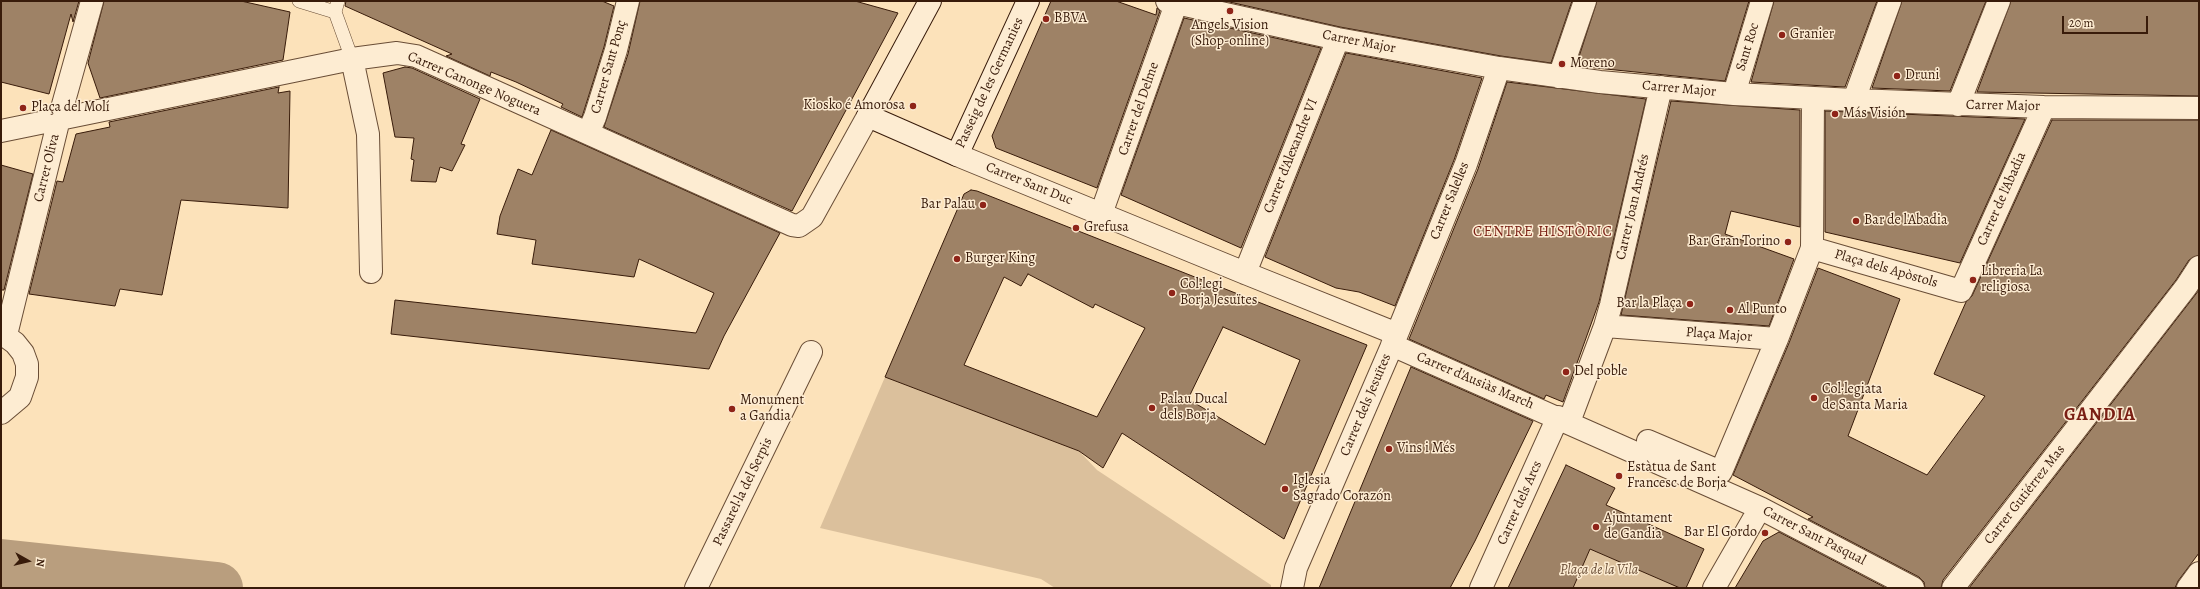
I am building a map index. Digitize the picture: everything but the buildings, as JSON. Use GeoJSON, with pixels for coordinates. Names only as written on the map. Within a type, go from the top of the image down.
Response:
{"type":"FeatureCollection","features":[{"type":"Feature","properties":{"kind":"street","name":"Carrer Oliva"},"geometry":{"type":"LineString","coordinates":[[3,334],[59,119],[92,1]]}},
{"type":"Feature","properties":{"kind":"street"},"geometry":{"type":"LineString","coordinates":[[868,116],[930,1]]}},
{"type":"Feature","properties":{"kind":"street","name":"Passeig de les Germanies"},"geometry":{"type":"LineString","coordinates":[[868,116],[957,155],[1028,1]]}},
{"type":"Feature","properties":{"kind":"street"},"geometry":{"type":"LineString","coordinates":[[1559,77],[1585,1]]}},
{"type":"Feature","properties":{"kind":"street","name":"Sant Roc"},"geometry":{"type":"LineString","coordinates":[[1734,94],[1762,1]]}},
{"type":"Feature","properties":{"kind":"street"},"geometry":{"type":"LineString","coordinates":[[1854,100],[1890,1]]}},
{"type":"Feature","properties":{"kind":"street"},"geometry":{"type":"LineString","coordinates":[[1958,104],[1999,1]]}},
{"type":"Feature","properties":{"kind":"street","name":"Carrer Sant Ponç"},"geometry":{"type":"LineString","coordinates":[[588,132],[602,95],[625,2]]}},
{"type":"Feature","properties":{"kind":"street","name":"Carrer Major"},"geometry":{"type":"LineString","coordinates":[[1172,2],[1204,6],[1338,38],[1500,68],[1559,77],[1734,94],[1854,100],[2044,107],[2199,108]]}},
{"type":"Feature","properties":{"kind":"street","name":"Carrer del Delme"},"geometry":{"type":"LineString","coordinates":[[1102,214],[1172,2]]}},
{"type":"Feature","properties":{"kind":"street","name":"Carrer d'Alexandre VI"},"geometry":{"type":"LineString","coordinates":[[1244,273],[1338,38]]}},
{"type":"Feature","properties":{"kind":"street","name":"Carrer Canonge Noguera"},"geometry":{"type":"LineString","coordinates":[[1,131],[352,60],[397,53],[416,56],[792,225],[798,226],[812,217],[868,116]]}},
{"type":"Feature","properties":{"kind":"street"},"geometry":{"type":"LineString","coordinates":[[352,60],[368,134],[371,272]]}},
{"type":"Feature","properties":{"kind":"street","name":"Carrer Salelles"},"geometry":{"type":"LineString","coordinates":[[1394,339],[1466,164],[1500,68]]}},
{"type":"Feature","properties":{"kind":"street","name":"Carrer Joan Andrés"},"geometry":{"type":"LineString","coordinates":[[1605,326],[1661,87]]}},
{"type":"Feature","properties":{"kind":"street"},"geometry":{"type":"LineString","coordinates":[[1777,339],[1812,248],[1813,98]]}},
{"type":"Feature","properties":{"kind":"street","name":"Carrer de l'Abadia"},"geometry":{"type":"LineString","coordinates":[[1961,291],[2044,107]]}},
{"type":"Feature","properties":{"kind":"street","name":"Carrer Sant Duc"},"geometry":{"type":"LineString","coordinates":[[957,155],[1244,273]]}},
{"type":"Feature","properties":{"kind":"street","name":"Plaça dels Apòstols"},"geometry":{"type":"LineString","coordinates":[[1812,248],[1961,291]]}},
{"type":"Feature","properties":{"kind":"street","name":"Carrer Gutiérrez Mas"},"geometry":{"type":"LineString","coordinates":[[1953,588],[2186,287],[2199,267]]}},
{"type":"Feature","properties":{"kind":"street","name":"Carrer d'Ausiàs March"},"geometry":{"type":"LineString","coordinates":[[1244,273],[1567,416]]}},
{"type":"Feature","properties":{"kind":"street"},"geometry":{"type":"LineString","coordinates":[[1605,326],[1567,416],[1718,480]]}},
{"type":"Feature","properties":{"kind":"street","name":"Plaça Major"},"geometry":{"type":"LineString","coordinates":[[1605,326],[1777,339],[1718,480]]}},
{"type":"Feature","properties":{"kind":"street"},"geometry":{"type":"LineString","coordinates":[[1,413],[20,397],[27,377],[27,364],[23,353],[15,342],[3,334]]}},
{"type":"Feature","properties":{"kind":"street","name":"Carrer dels Jesuïtes"},"geometry":{"type":"LineString","coordinates":[[1292,588],[1296,568],[1394,339]]}},
{"type":"Feature","properties":{"kind":"street","name":"Passarel·la del Serpis"},"geometry":{"type":"LineString","coordinates":[[696,588],[811,352]]}},
{"type":"Feature","properties":{"kind":"street","name":"Carrer dels Arcs"},"geometry":{"type":"LineString","coordinates":[[1481,588],[1567,416]]}},
{"type":"Feature","properties":{"kind":"street","name":"Carrer Sant Pasqual"},"geometry":{"type":"LineString","coordinates":[[1718,480],[1760,508],[1913,588]]}},
{"type":"Feature","properties":{"kind":"street"},"geometry":{"type":"LineString","coordinates":[[1714,588],[1760,508]]}},
{"type":"Feature","properties":{"kind":"street"},"geometry":{"type":"LineString","coordinates":[[2188,588],[2199,573]]}},
{"type":"Feature","properties":{"kind":"lane"},"geometry":{"type":"LineString","coordinates":[[299,1],[336,6],[352,60]]}},
{"type":"Feature","properties":{"kind":"green space"},"geometry":{"type":"Polygon","coordinates":[[[885,377],[1079,451],[1097,470],[1271,585],[1271,588],[1055,588],[1041,579],[820,528],[885,377]]]}},
{"type":"Feature","properties":{"kind":"green space","name":"Plaça de la Vila"},"geometry":{"type":"Polygon","coordinates":[[[1590,549],[1680,588],[1573,588],[1590,549]]]}},
{"type":"Feature","properties":{"kind":"waterway"},"geometry":{"type":"LineString","coordinates":[[1,565],[217,588]]}},
{"type":"Feature","properties":{"kind":"place","name":"Angels Vision (Shop-online)"},"geometry":{"type":"Point","coordinates":[1230,11]}},
{"type":"Feature","properties":{"kind":"place","name":"BBVA"},"geometry":{"type":"Point","coordinates":[1046,19]}},
{"type":"Feature","properties":{"kind":"place","name":"Granier"},"geometry":{"type":"Point","coordinates":[1782,35]}},
{"type":"Feature","properties":{"kind":"place","name":"Moreno"},"geometry":{"type":"Point","coordinates":[1562,64]}},
{"type":"Feature","properties":{"kind":"place","name":"Druni"},"geometry":{"type":"Point","coordinates":[1897,76]}},
{"type":"Feature","properties":{"kind":"place","name":"Kiosko é Amorosa"},"geometry":{"type":"Point","coordinates":[913,106]}},
{"type":"Feature","properties":{"kind":"place","name":"Plaça del Molí"},"geometry":{"type":"Point","coordinates":[23,108]}},
{"type":"Feature","properties":{"kind":"place","name":"Más Visión"},"geometry":{"type":"Point","coordinates":[1835,114]}},
{"type":"Feature","properties":{"kind":"place","name":"Bar Palau"},"geometry":{"type":"Point","coordinates":[983,205]}},
{"type":"Feature","properties":{"kind":"place","name":"Bar de l'Abadia"},"geometry":{"type":"Point","coordinates":[1856,221]}},
{"type":"Feature","properties":{"kind":"place","name":"Grefusa"},"geometry":{"type":"Point","coordinates":[1076,228]}},
{"type":"Feature","properties":{"kind":"place","name":"Bar Gran Torino"},"geometry":{"type":"Point","coordinates":[1788,242]}},
{"type":"Feature","properties":{"kind":"place","name":"Burger King"},"geometry":{"type":"Point","coordinates":[957,259]}},
{"type":"Feature","properties":{"kind":"place","name":"Libreria La religiosa"},"geometry":{"type":"Point","coordinates":[1973,280]}},
{"type":"Feature","properties":{"kind":"place","name":"Col·legi Borja Jesuïtes"},"geometry":{"type":"Point","coordinates":[1172,293]}},
{"type":"Feature","properties":{"kind":"place","name":"Bar la Plaça"},"geometry":{"type":"Point","coordinates":[1690,304]}},
{"type":"Feature","properties":{"kind":"place","name":"Al Punto"},"geometry":{"type":"Point","coordinates":[1730,310]}},
{"type":"Feature","properties":{"kind":"place","name":"Del poble"},"geometry":{"type":"Point","coordinates":[1566,372]}},
{"type":"Feature","properties":{"kind":"place","name":"Col·legiata de Santa Maria"},"geometry":{"type":"Point","coordinates":[1814,398]}},
{"type":"Feature","properties":{"kind":"place","name":"Palau Ducal dels Borja"},"geometry":{"type":"Point","coordinates":[1152,408]}},
{"type":"Feature","properties":{"kind":"place","name":"Monument a Gandia"},"geometry":{"type":"Point","coordinates":[732,409]}},
{"type":"Feature","properties":{"kind":"place","name":"Vins i Més"},"geometry":{"type":"Point","coordinates":[1389,449]}},
{"type":"Feature","properties":{"kind":"place","name":"Estàtua de Sant Francesc de Borja"},"geometry":{"type":"Point","coordinates":[1619,476]}},
{"type":"Feature","properties":{"kind":"place","name":"Iglesia Sagrado Corazón"},"geometry":{"type":"Point","coordinates":[1285,489]}},
{"type":"Feature","properties":{"kind":"place","name":"Ajuntament de Gandia"},"geometry":{"type":"Point","coordinates":[1596,527]}},
{"type":"Feature","properties":{"kind":"place","name":"Bar El Gordo"},"geometry":{"type":"Point","coordinates":[1765,533]}},
{"type":"Feature","properties":{"kind":"district","name":"CENTRE HISTÒRIC"},"geometry":{"type":"Point","coordinates":[1543,232]}},
{"type":"Feature","properties":{"kind":"district","name":"GANDIA"},"geometry":{"type":"Point","coordinates":[2100,416]}}]}
